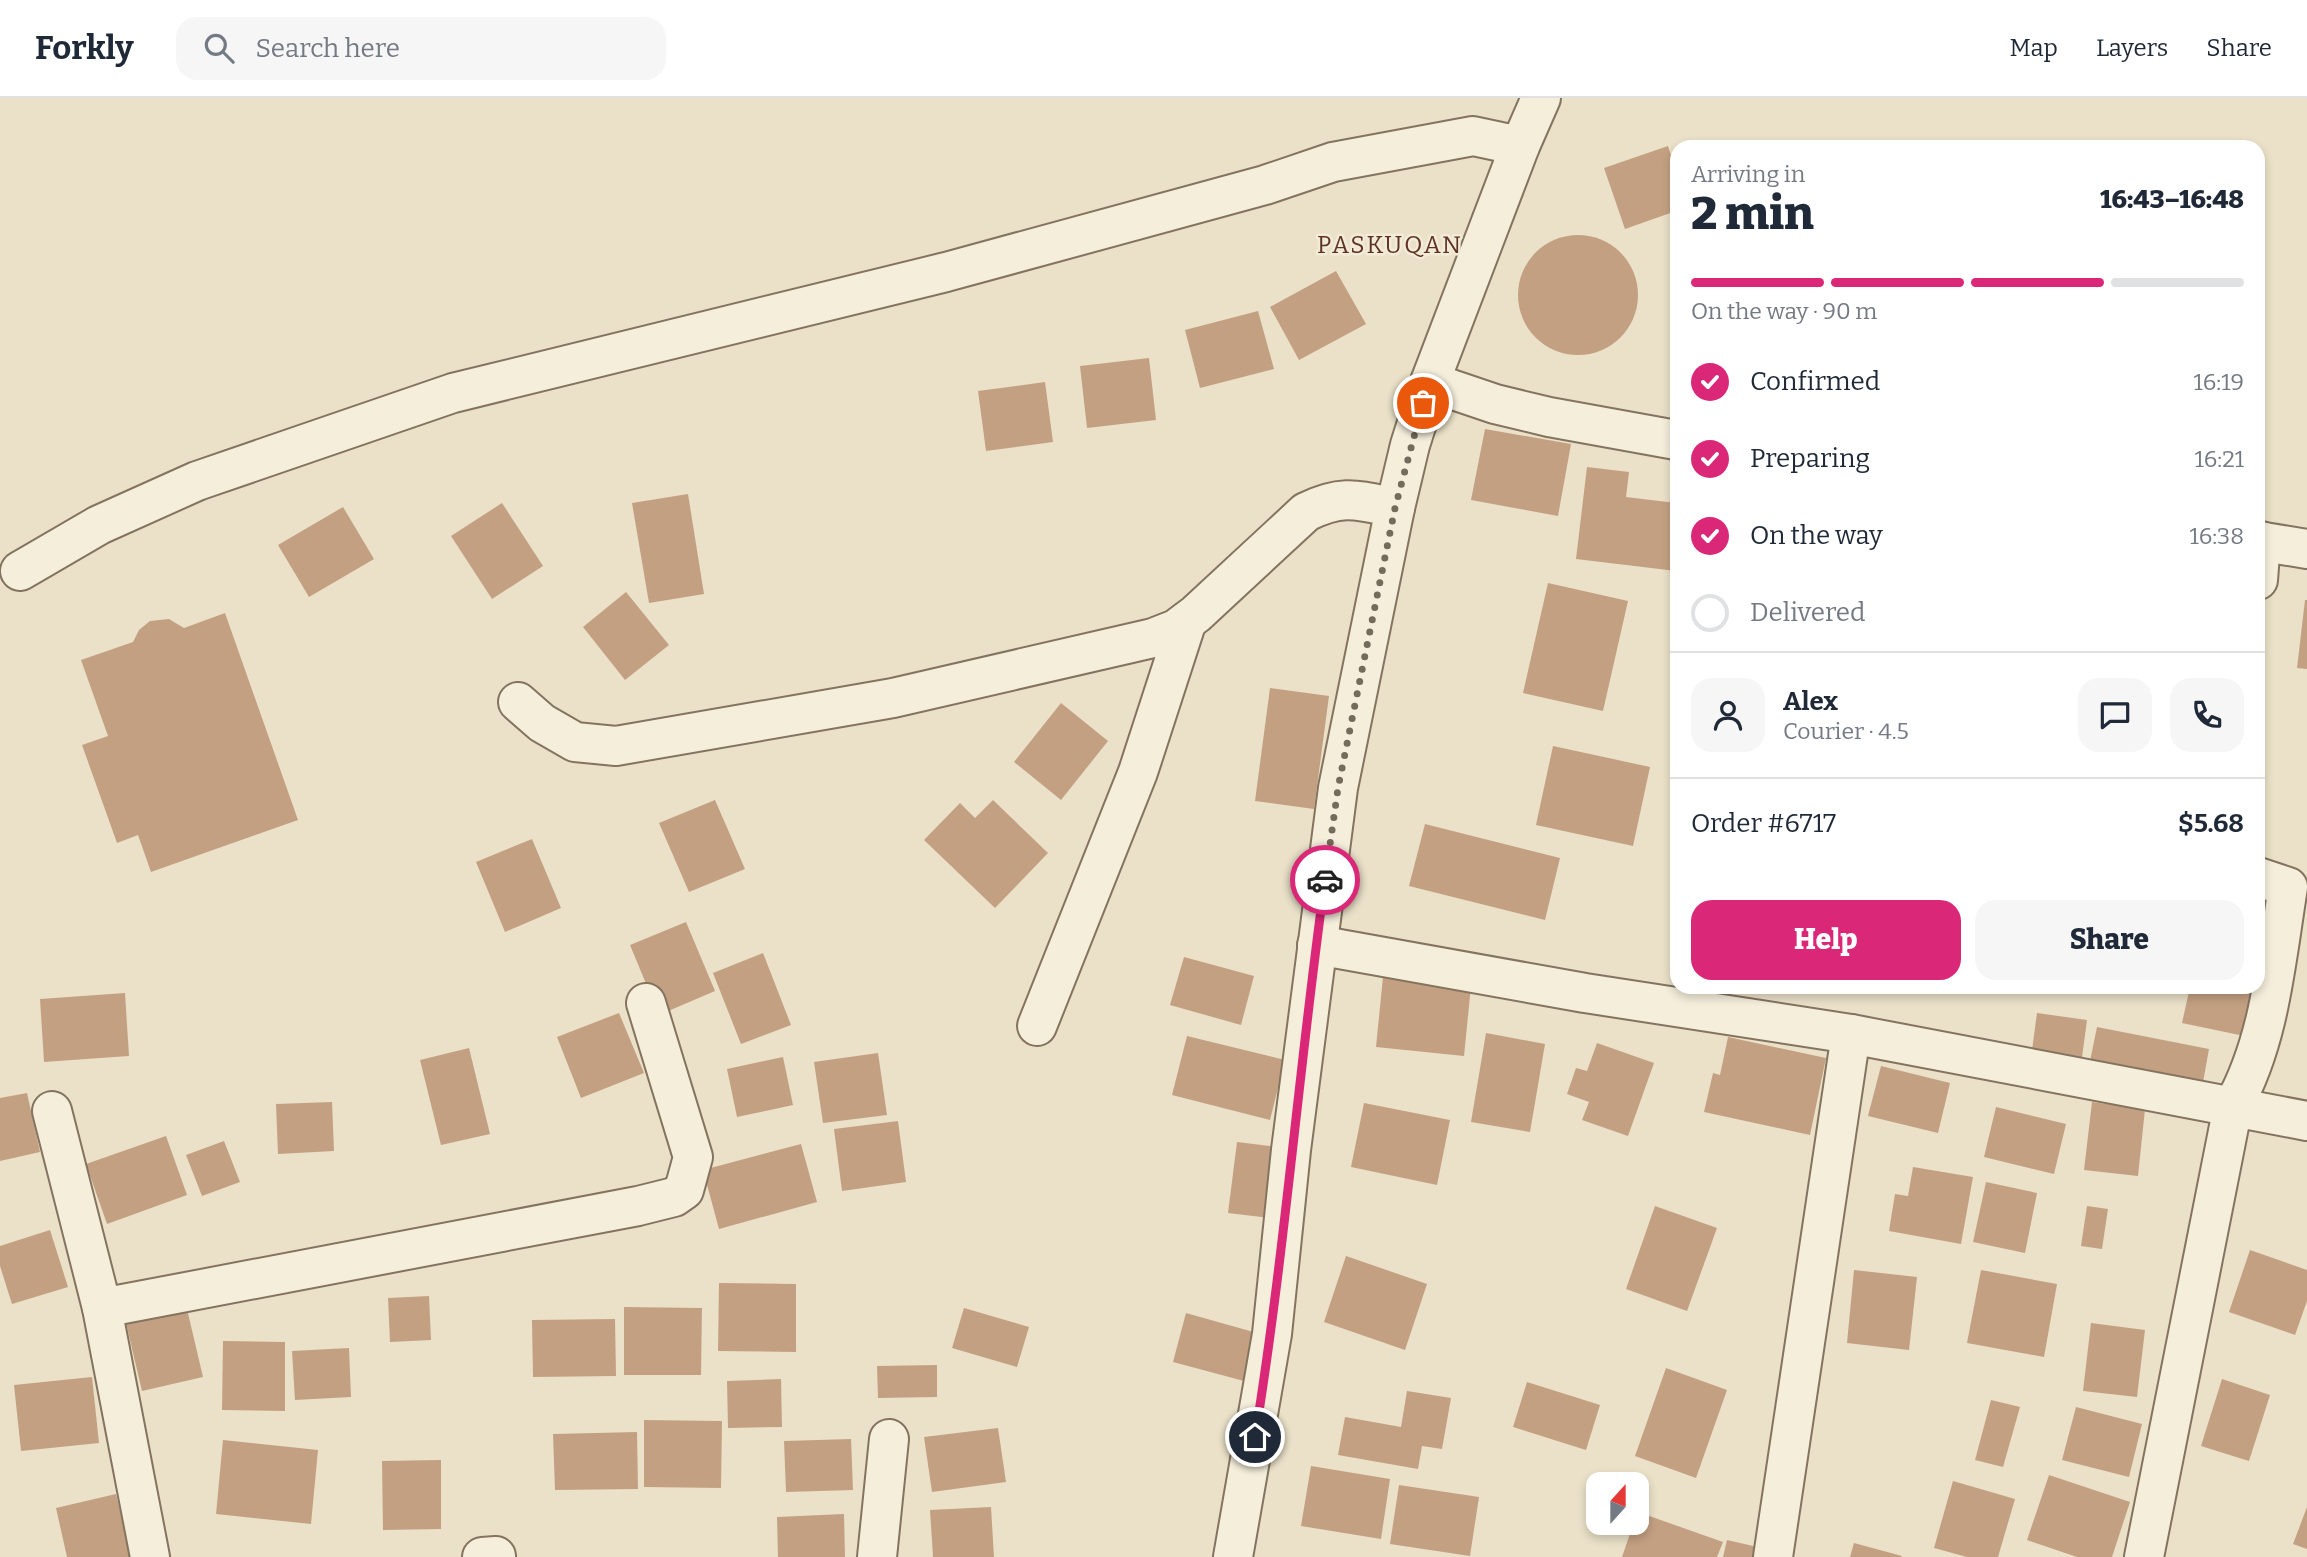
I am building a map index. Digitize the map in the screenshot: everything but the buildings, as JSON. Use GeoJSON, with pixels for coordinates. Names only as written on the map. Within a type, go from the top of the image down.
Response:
{"type":"FeatureCollection","features":[{"type":"Feature","properties":{"kind":"street"},"geometry":{"type":"LineString","coordinates":[[1233,1557],[1272,1334],[1338,788],[1395,508],[1410,445],[1430,382],[1541,98]]}},
{"type":"Feature","properties":{"kind":"street"},"geometry":{"type":"LineString","coordinates":[[20,571],[99,525],[197,481],[453,393],[946,272],[1265,185],[1333,162],[1473,136],[1520,146]]}},
{"type":"Feature","properties":{"kind":"street"},"geometry":{"type":"LineString","coordinates":[[1430,382],[1535,414],[1670,439]]}},
{"type":"Feature","properties":{"kind":"street"},"geometry":{"type":"LineString","coordinates":[[518,702],[542,723],[575,742],[616,746],[892,698],[1153,638],[1187,621],[1306,512],[1324,503],[1351,499],[1395,508]]}},
{"type":"Feature","properties":{"kind":"street"},"geometry":{"type":"LineString","coordinates":[[2265,542],[2307,550]]}},
{"type":"Feature","properties":{"kind":"street"},"geometry":{"type":"LineString","coordinates":[[1037,1026],[1138,772],[1187,621]]}},
{"type":"Feature","properties":{"kind":"street"},"geometry":{"type":"LineString","coordinates":[[2144,1557],[2233,1106],[2248,1080],[2261,1043],[2288,887],[2265,879]]}},
{"type":"Feature","properties":{"kind":"street"},"geometry":{"type":"LineString","coordinates":[[1317,945],[1585,993],[1851,1034],[2307,1121]]}},
{"type":"Feature","properties":{"kind":"street"},"geometry":{"type":"LineString","coordinates":[[102,1308],[674,1197],[684,1190],[693,1157],[646,1003]]}},
{"type":"Feature","properties":{"kind":"street"},"geometry":{"type":"LineString","coordinates":[[1773,1557],[1851,1034]]}},
{"type":"Feature","properties":{"kind":"street"},"geometry":{"type":"LineString","coordinates":[[52,1111],[102,1308],[150,1557]]}},
{"type":"Feature","properties":{"kind":"street"},"geometry":{"type":"LineString","coordinates":[[877,1557],[889,1439]]}},
{"type":"Feature","properties":{"kind":"way so far"},"geometry":{"type":"LineString","coordinates":[[1325,880],[1338,788],[1395,508],[1423,403]]}},
{"type":"Feature","properties":{"kind":"district","name":"PASKUQAN"},"geometry":{"type":"Point","coordinates":[1390,245]}},
{"type":"Feature","properties":{"kind":"route"},"geometry":{"type":"LineString","coordinates":[[1255,1437],[1272,1334],[1325,880]]}}]}
